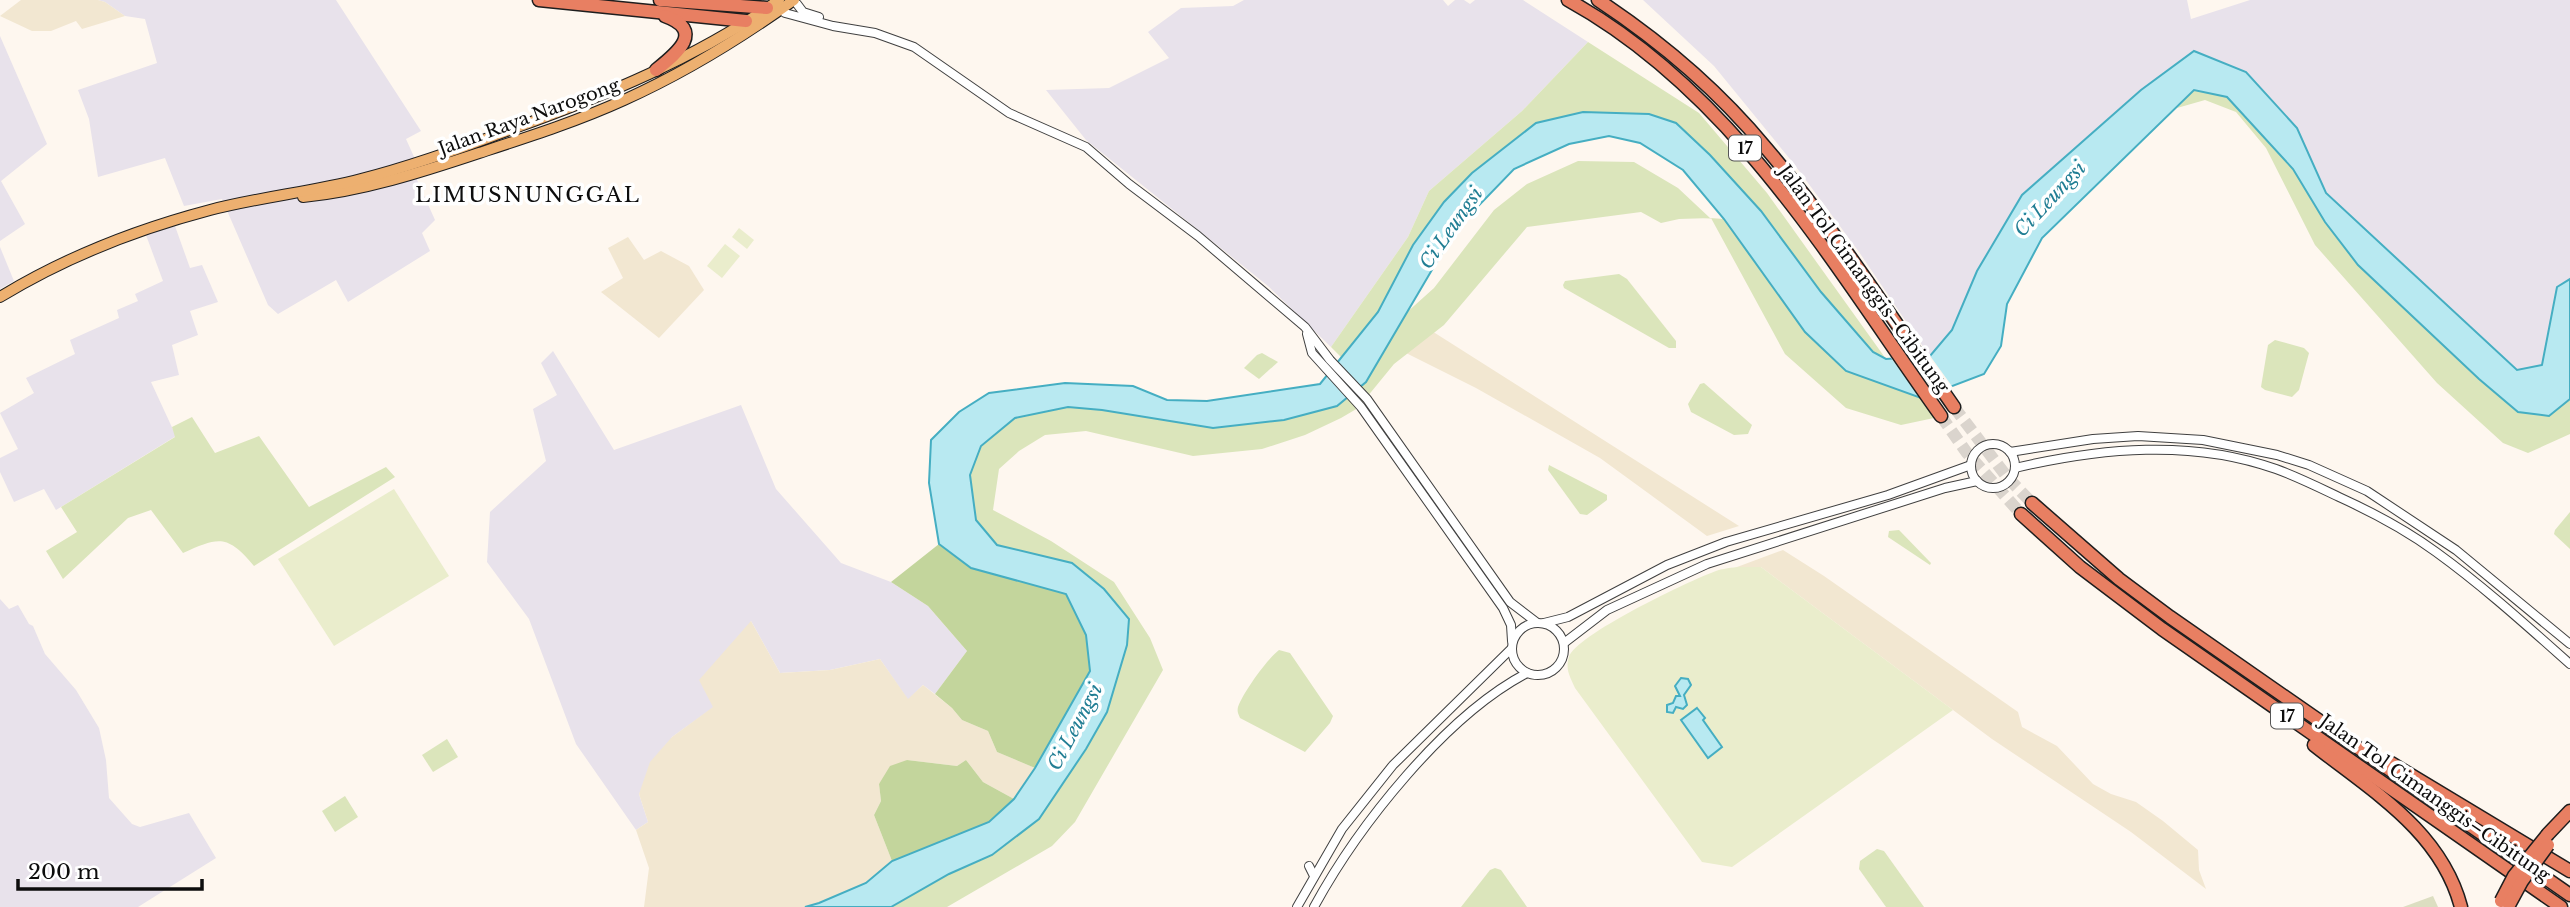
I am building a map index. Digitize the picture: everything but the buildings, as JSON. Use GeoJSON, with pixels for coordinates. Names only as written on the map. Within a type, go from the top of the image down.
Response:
{"type":"FeatureCollection","features":[{"type":"Feature","properties":{"kind":"highway"},"geometry":{"type":"LineString","coordinates":[[539,0],[749,25]]}},
{"type":"Feature","properties":{"kind":"highway"},"geometry":{"type":"LineString","coordinates":[[660,0],[769,12]]}},
{"type":"Feature","properties":{"kind":"highway","name":"Jalan Tol Cimanggis–Cibitung"},"geometry":{"type":"LineString","coordinates":[[1568,0],[1616,30],[1662,66],[1737,139],[1803,220],[1941,416]]}},
{"type":"Feature","properties":{"kind":"highway","name":"Jalan Tol Cimanggis–Cibitung"},"geometry":{"type":"LineString","coordinates":[[1598,0],[1671,54],[1713,92],[1765,147],[1815,211],[1955,407]]}},
{"type":"Feature","properties":{"kind":"highway"},"geometry":{"type":"LineString","coordinates":[[652,12],[677,21],[685,35],[680,50],[656,70]]}},
{"type":"Feature","properties":{"kind":"highway","name":"Jalan Tol Cimanggis–Cibitung"},"geometry":{"type":"LineString","coordinates":[[2032,503],[2119,579],[2315,719],[2570,895]]}},
{"type":"Feature","properties":{"kind":"highway","name":"Jalan Tol Cimanggis–Cibitung"},"geometry":{"type":"LineString","coordinates":[[2021,514],[2080,567],[2213,665],[2561,907]]}},
{"type":"Feature","properties":{"kind":"highway"},"geometry":{"type":"LineString","coordinates":[[2213,665],[2420,831],[2444,862],[2461,907]]}},
{"type":"Feature","properties":{"kind":"highway"},"geometry":{"type":"LineString","coordinates":[[2315,719],[2458,801],[2570,871]]}},
{"type":"Feature","properties":{"kind":"highway"},"geometry":{"type":"LineString","coordinates":[[2504,905],[2570,811]]}},
{"type":"Feature","properties":{"kind":"highway"},"geometry":{"type":"LineString","coordinates":[[2551,835],[2570,821]]}},
{"type":"Feature","properties":{"kind":"main road","name":"Jalan Raya Narogong"},"geometry":{"type":"LineString","coordinates":[[769,12],[779,0]]}},
{"type":"Feature","properties":{"kind":"main road","name":"Jalan Raya Narogong"},"geometry":{"type":"LineString","coordinates":[[251,202],[323,195],[359,188],[462,159],[612,105],[696,64],[769,12],[798,1]]}},
{"type":"Feature","properties":{"kind":"main road"},"geometry":{"type":"LineString","coordinates":[[696,64],[721,53],[785,13],[798,1]]}},
{"type":"Feature","properties":{"kind":"main road","name":"Jalan Raya Narogong"},"geometry":{"type":"LineString","coordinates":[[0,297],[131,234],[213,209],[401,169],[542,118],[656,70],[749,25]]}},
{"type":"Feature","properties":{"kind":"street"},"geometry":{"type":"LineString","coordinates":[[798,1],[803,12],[834,21],[841,26]]}},
{"type":"Feature","properties":{"kind":"street"},"geometry":{"type":"LineString","coordinates":[[785,13],[875,33],[914,47],[1009,113],[1086,147],[1306,327],[1326,363],[1355,394],[1361,407],[1503,608],[1511,625],[1516,663],[1527,673],[1542,675],[1558,666],[1563,656],[1563,643],[1557,631],[1540,623],[1510,602],[1367,399],[1355,394]]}},
{"type":"Feature","properties":{"kind":"street"},"geometry":{"type":"LineString","coordinates":[[2010,452],[2092,439],[2138,436],[2221,443],[2277,455],[2357,486],[2456,550],[2570,644]]}},
{"type":"Feature","properties":{"kind":"street"},"geometry":{"type":"LineString","coordinates":[[1999,445],[2010,452],[2015,468],[2010,480],[2000,486],[1988,487],[1977,481],[1971,465],[1979,447],[1999,445]]}},
{"type":"Feature","properties":{"kind":"street"},"geometry":{"type":"LineString","coordinates":[[2015,468],[2099,452],[2156,449],[2229,457],[2273,468],[2351,502],[2434,550],[2482,587],[2570,664]]}},
{"type":"Feature","properties":{"kind":"street"},"geometry":{"type":"LineString","coordinates":[[1297,907],[1342,829],[1366,798],[1410,747],[1512,645],[1521,628],[1568,617],[1667,565],[1726,542],[1888,495],[1971,465]]}},
{"type":"Feature","properties":{"kind":"street"},"geometry":{"type":"LineString","coordinates":[[2331,494],[2338,485],[2336,476]]}},
{"type":"Feature","properties":{"kind":"street"},"geometry":{"type":"LineString","coordinates":[[1563,643],[1607,610],[1663,583],[1731,556],[1945,488],[1977,481]]}},
{"type":"Feature","properties":{"kind":"street"},"geometry":{"type":"LineString","coordinates":[[2351,502],[2348,492],[2357,486]]}},
{"type":"Feature","properties":{"kind":"street"},"geometry":{"type":"LineString","coordinates":[[1314,907],[1362,831],[1426,754],[1486,699],[1527,673]]}},
{"type":"Feature","properties":{"kind":"street"},"geometry":{"type":"LineString","coordinates":[[1399,746],[1410,747]]}},
{"type":"Feature","properties":{"kind":"street"},"geometry":{"type":"LineString","coordinates":[[1426,754],[1427,765]]}},
{"type":"Feature","properties":{"kind":"street"},"geometry":{"type":"LineString","coordinates":[[1309,866],[1314,876]]}},
{"type":"Feature","properties":{"kind":"street"},"geometry":{"type":"LineString","coordinates":[[1321,894],[1332,890]]}},
{"type":"Feature","properties":{"kind":"shaded area"},"geometry":{"type":"Polygon","coordinates":[[[21,0],[98,0],[125,16],[82,29],[76,21],[51,31],[32,31],[0,16],[21,0]]]}},
{"type":"Feature","properties":{"kind":"shaded area"},"geometry":{"type":"Polygon","coordinates":[[[98,0],[336,0],[421,131],[406,139],[415,159],[409,162],[435,220],[422,233],[430,251],[348,302],[336,280],[278,314],[268,305],[222,199],[184,206],[165,158],[98,177],[89,119],[78,90],[157,63],[145,19],[125,16],[98,0]]]}},
{"type":"Feature","properties":{"kind":"shaded area"},"geometry":{"type":"Polygon","coordinates":[[[1244,0],[1443,0],[1448,6],[1455,0],[1464,0],[1470,4],[1475,0],[1523,0],[1588,42],[1522,111],[1429,191],[1408,237],[1331,347],[1268,286],[1086,140],[1046,90],[1109,88],[1169,58],[1148,32],[1181,8],[1233,6],[1244,0]]]}},
{"type":"Feature","properties":{"kind":"shaded area"},"geometry":{"type":"Polygon","coordinates":[[[1643,0],[2187,0],[2191,19],[2250,0],[2570,0],[2570,279],[2557,287],[2542,365],[2517,370],[2326,193],[2297,128],[2194,51],[2141,90],[2022,195],[1977,271],[1952,330],[1930,357],[1859,252],[1794,164],[1714,66],[1643,0]]]}},
{"type":"Feature","properties":{"kind":"shaded area"},"geometry":{"type":"Polygon","coordinates":[[[0,36],[47,144],[1,181],[25,224],[0,241],[0,36]]]}},
{"type":"Feature","properties":{"kind":"shaded area"},"geometry":{"type":"Polygon","coordinates":[[[175,226],[190,268],[202,265],[218,302],[190,311],[198,335],[172,345],[179,375],[151,382],[176,436],[56,510],[44,489],[14,502],[0,472],[0,458],[18,449],[0,413],[34,393],[26,378],[75,354],[70,340],[119,318],[117,310],[138,301],[135,294],[163,281],[146,235],[175,226]]]}},
{"type":"Feature","properties":{"kind":"shaded area"},"geometry":{"type":"Polygon","coordinates":[[[628,237],[644,260],[661,251],[689,266],[704,290],[659,338],[601,292],[623,278],[608,248],[628,237]]]}},
{"type":"Feature","properties":{"kind":"shaded area"},"geometry":{"type":"Polygon","coordinates":[[[0,247],[14,281],[0,289],[0,247]]]}},
{"type":"Feature","properties":{"kind":"shaded area"},"geometry":{"type":"Polygon","coordinates":[[[1405,314],[1739,526],[1707,536],[1600,458],[1476,388],[1388,344],[1405,314]]]}},
{"type":"Feature","properties":{"kind":"shaded area"},"geometry":{"type":"Polygon","coordinates":[[[553,351],[614,450],[741,405],[776,489],[841,563],[891,582],[928,606],[967,651],[935,694],[923,685],[908,700],[880,659],[830,670],[780,673],[751,621],[714,707],[672,737],[639,794],[648,822],[636,830],[576,744],[529,619],[487,562],[490,512],[546,461],[533,409],[557,395],[541,363],[553,351]]]}},
{"type":"Feature","properties":{"kind":"shaded area"},"geometry":{"type":"Polygon","coordinates":[[[1783,550],[2018,712],[2022,727],[2057,746],[2093,784],[2111,794],[2136,802],[2163,821],[2198,850],[2199,870],[2206,889],[2131,832],[1992,739],[1761,567],[1737,567],[1783,550]]]}},
{"type":"Feature","properties":{"kind":"shaded area"},"geometry":{"type":"Polygon","coordinates":[[[0,599],[9,609],[18,605],[33,626],[45,654],[76,690],[99,728],[106,760],[109,798],[132,824],[140,827],[189,813],[216,858],[138,907],[0,907],[0,599]]]}},
{"type":"Feature","properties":{"kind":"shaded area"},"geometry":{"type":"Polygon","coordinates":[[[751,621],[780,673],[830,670],[880,659],[908,699],[923,685],[952,708],[962,720],[988,731],[997,752],[1035,768],[1014,799],[983,782],[966,760],[957,766],[907,760],[879,784],[881,801],[874,815],[892,861],[866,883],[819,903],[805,907],[644,907],[649,868],[636,830],[648,822],[639,794],[650,762],[672,737],[713,707],[699,680],[751,621]]]}},
{"type":"Feature","properties":{"kind":"green space"},"geometry":{"type":"Polygon","coordinates":[[[1588,42],[1699,113],[1767,193],[1886,359],[1873,352],[1821,292],[1761,211],[1648,114],[1583,112],[1536,123],[1472,173],[1444,202],[1413,245],[1378,312],[1341,357],[1331,347],[1408,237],[1429,191],[1522,111],[1588,42]]]}},
{"type":"Feature","properties":{"kind":"green space"},"geometry":{"type":"Polygon","coordinates":[[[2194,90],[2227,97],[2293,169],[2358,265],[2479,379],[2549,416],[2570,399],[2570,434],[2528,453],[2503,443],[2437,383],[2315,245],[2266,148],[2236,112],[2205,100],[2177,108],[2194,90]]]}},
{"type":"Feature","properties":{"kind":"green space"},"geometry":{"type":"Polygon","coordinates":[[[1578,161],[1634,162],[1678,188],[1710,218],[1679,219],[1661,223],[1641,212],[1527,227],[1444,325],[1394,364],[1358,408],[1305,435],[1262,449],[1193,456],[1086,431],[1045,435],[1019,451],[999,469],[993,510],[1051,541],[1114,582],[1150,638],[1163,670],[1075,822],[1052,846],[947,907],[891,907],[949,874],[992,855],[1086,749],[1107,712],[1127,645],[1104,589],[1072,563],[997,545],[976,520],[970,475],[981,446],[1015,418],[1068,407],[1213,428],[1366,382],[1405,314],[1434,288],[1494,210],[1527,184],[1578,161]]]}},
{"type":"Feature","properties":{"kind":"green space"},"geometry":{"type":"Polygon","coordinates":[[[1711,218],[1724,219],[1805,332],[1846,370],[1921,398],[1934,418],[1901,425],[1846,408],[1785,354],[1711,218]]]}},
{"type":"Feature","properties":{"kind":"green space"},"geometry":{"type":"Polygon","coordinates":[[[739,228],[754,240],[747,249],[732,237],[739,228]]]}},
{"type":"Feature","properties":{"kind":"green space"},"geometry":{"type":"Polygon","coordinates":[[[725,244],[740,256],[722,278],[707,266],[725,244]]]}},
{"type":"Feature","properties":{"kind":"green space"},"geometry":{"type":"Polygon","coordinates":[[[1619,274],[1627,279],[1676,341],[1676,348],[1669,348],[1563,285],[1565,281],[1619,274]]]}},
{"type":"Feature","properties":{"kind":"green space"},"geometry":{"type":"Polygon","coordinates":[[[2275,340],[2304,348],[2309,353],[2299,390],[2292,397],[2261,387],[2268,345],[2275,340]]]}},
{"type":"Feature","properties":{"kind":"green space"},"geometry":{"type":"Polygon","coordinates":[[[1262,353],[1278,362],[1259,379],[1244,368],[1262,353]]]}},
{"type":"Feature","properties":{"kind":"green space"},"geometry":{"type":"Polygon","coordinates":[[[1704,383],[1752,425],[1748,434],[1734,435],[1691,412],[1688,404],[1700,384],[1704,383]]]}},
{"type":"Feature","properties":{"kind":"green space"},"geometry":{"type":"Polygon","coordinates":[[[192,417],[215,453],[259,436],[309,507],[386,467],[395,477],[254,566],[237,548],[222,542],[205,544],[183,553],[151,510],[128,518],[63,579],[46,551],[77,532],[61,507],[175,437],[172,427],[192,417]]]}},
{"type":"Feature","properties":{"kind":"green space"},"geometry":{"type":"Polygon","coordinates":[[[1549,465],[1607,495],[1607,500],[1587,515],[1580,514],[1548,470],[1549,465]]]}},
{"type":"Feature","properties":{"kind":"green space"},"geometry":{"type":"Polygon","coordinates":[[[394,489],[449,576],[334,646],[278,559],[394,489]]]}},
{"type":"Feature","properties":{"kind":"green space"},"geometry":{"type":"Polygon","coordinates":[[[2570,512],[2570,549],[2554,534],[2570,512]]]}},
{"type":"Feature","properties":{"kind":"green space"},"geometry":{"type":"Polygon","coordinates":[[[1899,530],[1930,565],[1888,537],[1889,531],[1899,530]]]}},
{"type":"Feature","properties":{"kind":"green space"},"geometry":{"type":"Polygon","coordinates":[[[939,544],[971,568],[1066,594],[1086,635],[1090,671],[1035,768],[997,752],[988,731],[962,720],[935,694],[967,651],[928,606],[891,582],[939,544]]]}},
{"type":"Feature","properties":{"kind":"green space"},"geometry":{"type":"Polygon","coordinates":[[[1737,567],[1761,567],[1953,710],[1732,867],[1702,862],[1575,688],[1568,665],[1569,657],[1576,647],[1610,623],[1698,579],[1737,567]]]}},
{"type":"Feature","properties":{"kind":"green space"},"geometry":{"type":"Polygon","coordinates":[[[1279,650],[1290,653],[1333,716],[1305,752],[1240,718],[1238,712],[1250,685],[1279,650]]]}},
{"type":"Feature","properties":{"kind":"green space"},"geometry":{"type":"Polygon","coordinates":[[[447,739],[458,757],[433,772],[422,755],[447,739]]]}},
{"type":"Feature","properties":{"kind":"green space"},"geometry":{"type":"Polygon","coordinates":[[[907,760],[957,766],[966,760],[983,782],[1014,799],[989,822],[892,861],[874,815],[881,801],[879,784],[890,766],[907,760]]]}},
{"type":"Feature","properties":{"kind":"green space"},"geometry":{"type":"Polygon","coordinates":[[[345,796],[358,817],[335,832],[322,811],[345,796]]]}},
{"type":"Feature","properties":{"kind":"green space"},"geometry":{"type":"Polygon","coordinates":[[[1877,849],[1884,851],[1924,907],[1886,907],[1859,869],[1860,861],[1877,849]]]}},
{"type":"Feature","properties":{"kind":"green space"},"geometry":{"type":"Polygon","coordinates":[[[1490,870],[1501,870],[1527,907],[1461,907],[1490,870]]]}},
{"type":"Feature","properties":{"kind":"green space"},"geometry":{"type":"Polygon","coordinates":[[[2433,896],[2438,907],[2403,907],[2433,896]]]}},
{"type":"Feature","properties":{"kind":"water","name":"Ci Leungsi"},"geometry":{"type":"Polygon","coordinates":[[[2194,51],[2246,72],[2297,128],[2326,193],[2517,370],[2542,365],[2557,287],[2570,279],[2570,399],[2549,416],[2518,412],[2479,379],[2358,265],[2325,222],[2293,169],[2227,97],[2194,90],[2042,238],[2007,304],[2001,346],[1984,374],[1921,398],[1846,371],[1805,332],[1724,219],[1683,170],[1640,143],[1609,136],[1569,144],[1514,169],[1456,229],[1366,382],[1337,406],[1284,420],[1213,428],[1068,407],[1015,418],[981,446],[970,475],[976,520],[997,545],[1072,563],[1104,589],[1129,619],[1127,645],[1107,712],[1086,749],[1039,819],[992,855],[949,874],[891,907],[805,907],[866,883],[892,861],[989,822],[1014,799],[1035,768],[1090,671],[1086,635],[1066,594],[971,568],[939,544],[929,483],[931,440],[959,412],[989,393],[1065,383],[1133,386],[1167,400],[1207,401],[1320,384],[1378,312],[1413,245],[1444,202],[1472,173],[1536,123],[1583,112],[1649,114],[1676,123],[1710,155],[1761,211],[1821,292],[1873,352],[1886,359],[1930,356],[1952,330],[1977,271],[2022,195],[2141,90],[2194,51]]]}},
{"type":"Feature","properties":{"kind":"water"},"geometry":{"type":"Polygon","coordinates":[[[1681,678],[1688,679],[1691,685],[1684,695],[1687,705],[1683,709],[1676,707],[1673,713],[1667,712],[1667,705],[1673,703],[1676,696],[1680,696],[1675,686],[1681,678]]]}},
{"type":"Feature","properties":{"kind":"water"},"geometry":{"type":"Polygon","coordinates":[[[1697,708],[1722,747],[1708,758],[1681,720],[1697,708]]]}},
{"type":"Feature","properties":{"kind":"pier"},"geometry":{"type":"Polygon","coordinates":[[[1928,353],[1954,389],[1922,401],[1889,355],[1928,353]]]}},
{"type":"Feature","properties":{"kind":"tunnel"},"geometry":{"type":"LineString","coordinates":[[1954,407],[2007,477],[2032,503]]}},
{"type":"Feature","properties":{"kind":"tunnel"},"geometry":{"type":"LineString","coordinates":[[1941,416],[1967,453],[2021,514]]}},
{"type":"Feature","properties":{"kind":"district","name":"LIMUSNUNGGAL"},"geometry":{"type":"Point","coordinates":[528,195]}}]}
